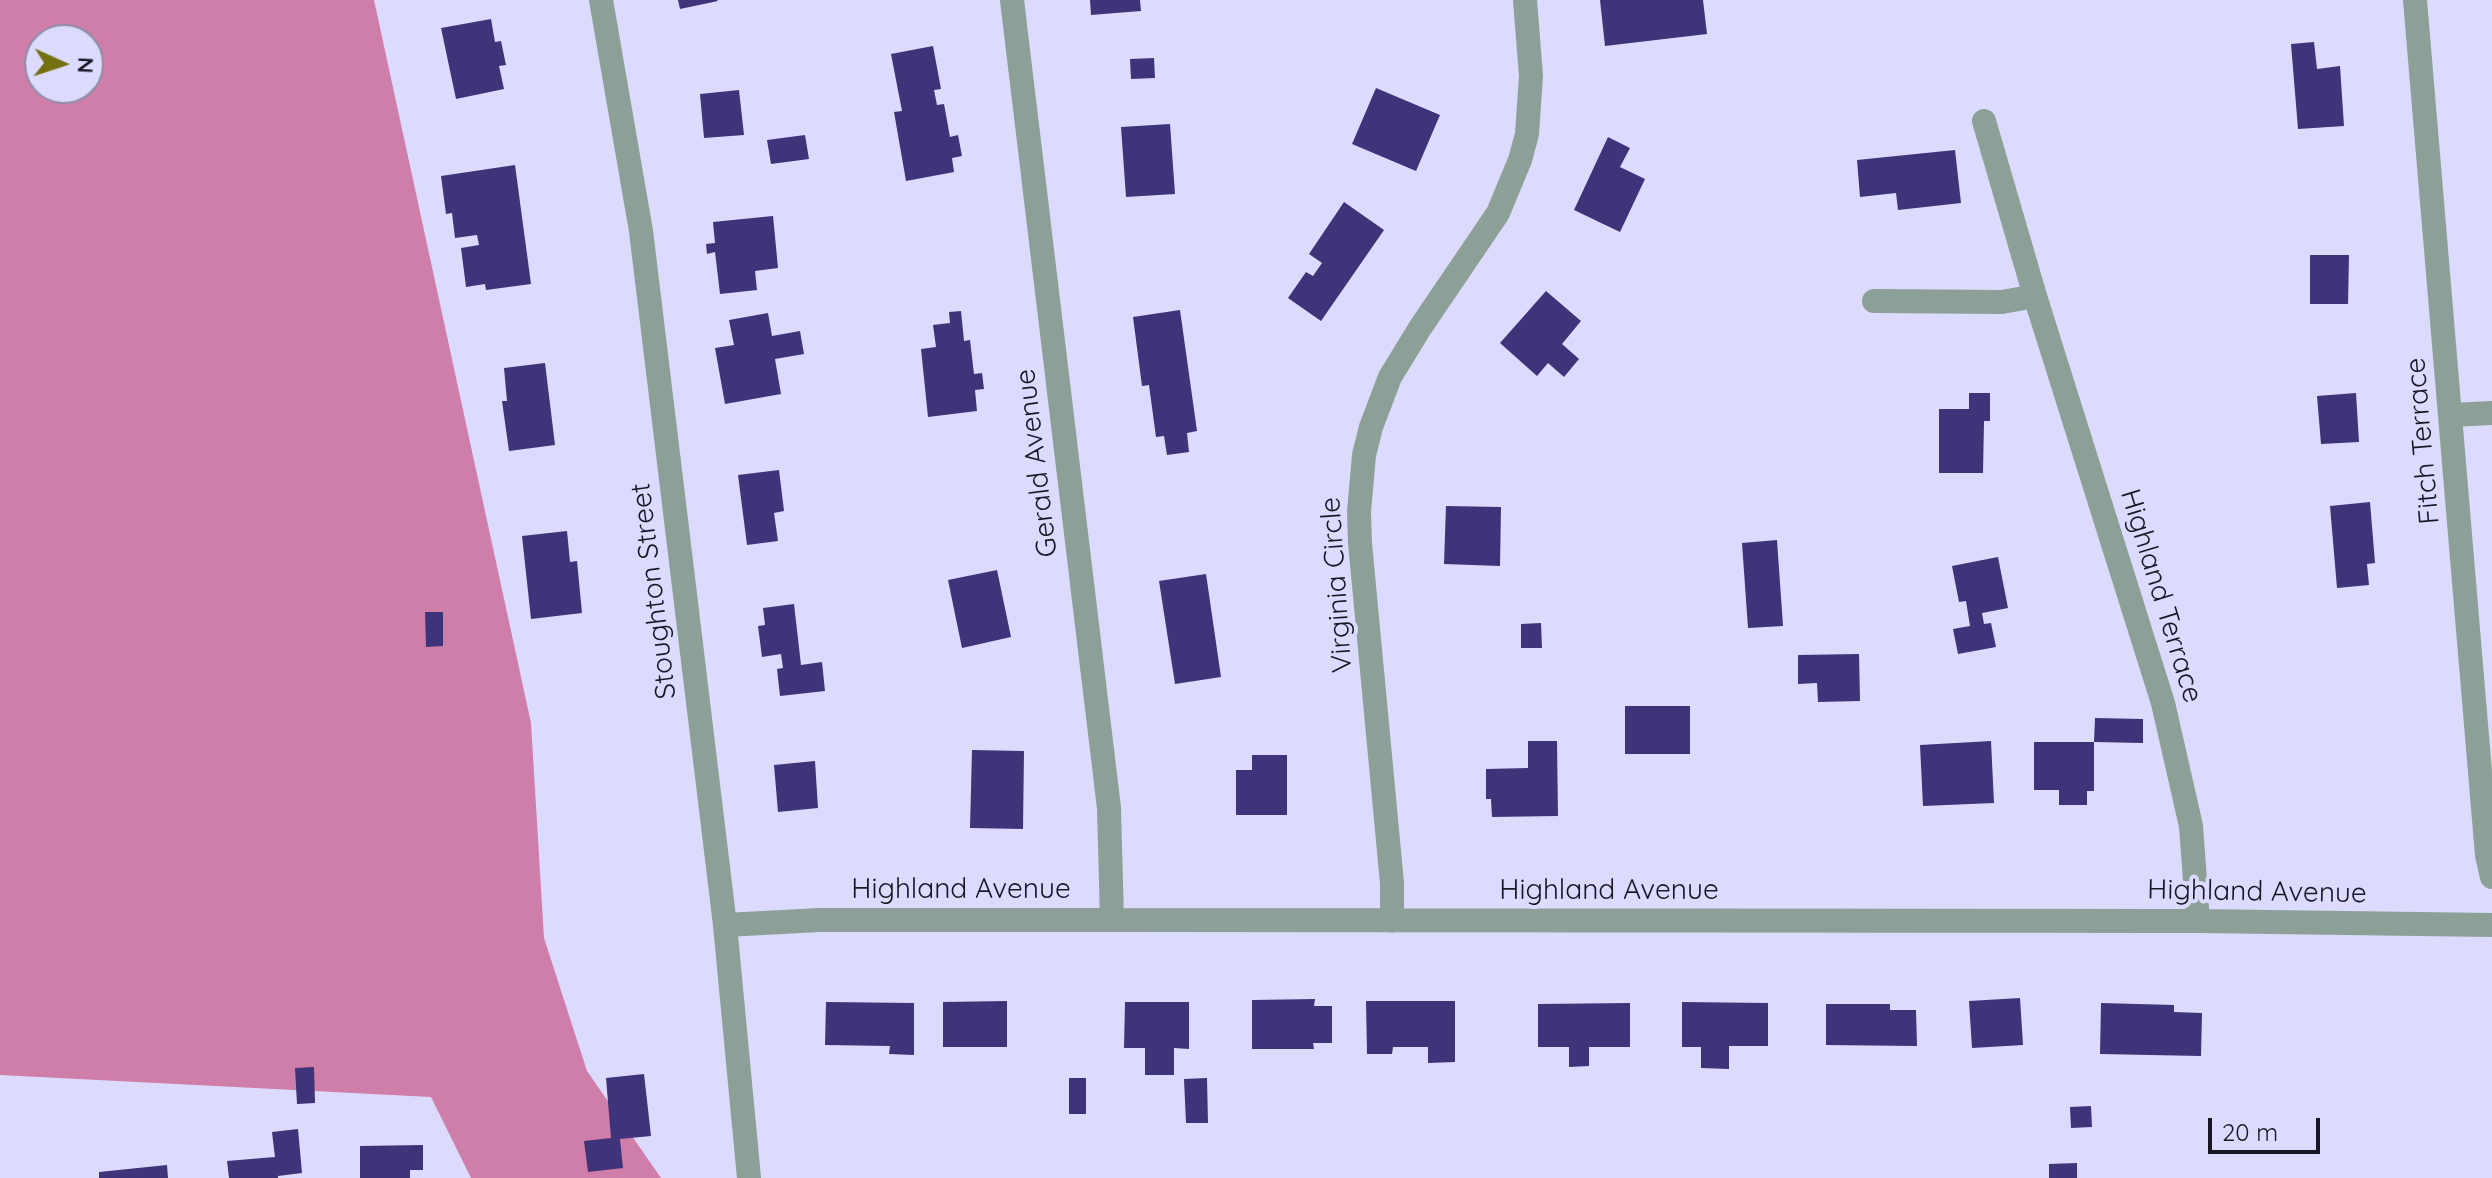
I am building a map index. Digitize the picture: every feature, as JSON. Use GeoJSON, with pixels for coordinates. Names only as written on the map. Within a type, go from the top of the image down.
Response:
{"type":"FeatureCollection","features":[{"type":"Feature","properties":{"kind":"street","name":"Stoughton Street"},"geometry":{"type":"LineString","coordinates":[[601,0],[641,231],[725,925],[749,1178]]}},
{"type":"Feature","properties":{"kind":"street","name":"Gerald Avenue"},"geometry":{"type":"LineString","coordinates":[[1012,0],[1110,820],[1112,920]]}},
{"type":"Feature","properties":{"kind":"street","name":"Virginia Circle"},"geometry":{"type":"LineString","coordinates":[[1392,921],[1392,883],[1360,543],[1360,483],[1371,427],[1390,377],[1498,213],[1520,160],[1530,105],[1530,46],[1525,0]]}},
{"type":"Feature","properties":{"kind":"street","name":"Fitch Terrace"},"geometry":{"type":"LineString","coordinates":[[2415,0],[2486,840],[2492,877]]}},
{"type":"Feature","properties":{"kind":"street","name":"Highland Terrace"},"geometry":{"type":"LineString","coordinates":[[1984,121],[2175,747],[2191,826],[2198,921]]}},
{"type":"Feature","properties":{"kind":"street"},"geometry":{"type":"LineString","coordinates":[[1874,301],[2002,302],[2035,296]]}},
{"type":"Feature","properties":{"kind":"street"},"geometry":{"type":"LineString","coordinates":[[2451,415],[2492,413]]}},
{"type":"Feature","properties":{"kind":"street","name":"Highland Avenue"},"geometry":{"type":"LineString","coordinates":[[725,925],[820,920],[2198,921],[2492,925]]}},
{"type":"Feature","properties":{"kind":"shaded area"},"geometry":{"type":"Polygon","coordinates":[[[0,0],[374,0],[531,723],[544,938],[587,1071],[661,1178],[471,1178],[431,1097],[0,1075],[0,0]]]}},
{"type":"Feature","properties":{"kind":"building"},"geometry":{"type":"Polygon","coordinates":[[[678,0],[717,0],[718,1],[680,9],[678,0]]]}},
{"type":"Feature","properties":{"kind":"building"},"geometry":{"type":"Polygon","coordinates":[[[1090,0],[1140,0],[1141,11],[1091,15],[1090,0]]]}},
{"type":"Feature","properties":{"kind":"building"},"geometry":{"type":"Polygon","coordinates":[[[1600,0],[1703,0],[1707,34],[1605,46],[1600,0]]]}},
{"type":"Feature","properties":{"kind":"building"},"geometry":{"type":"Polygon","coordinates":[[[491,19],[495,42],[501,41],[506,65],[499,66],[504,89],[456,99],[441,28],[491,19]]]}},
{"type":"Feature","properties":{"kind":"building"},"geometry":{"type":"Polygon","coordinates":[[[2314,42],[2317,69],[2340,66],[2344,126],[2298,129],[2291,44],[2314,42]]]}},
{"type":"Feature","properties":{"kind":"building"},"geometry":{"type":"Polygon","coordinates":[[[933,46],[941,89],[934,90],[937,105],[944,104],[950,137],[958,135],[962,156],[952,158],[954,172],[906,181],[894,112],[902,111],[891,54],[933,46]]]}},
{"type":"Feature","properties":{"kind":"building"},"geometry":{"type":"Polygon","coordinates":[[[1154,58],[1155,78],[1131,79],[1130,59],[1154,58]]]}},
{"type":"Feature","properties":{"kind":"building"},"geometry":{"type":"Polygon","coordinates":[[[1376,88],[1440,115],[1416,171],[1352,144],[1376,88]]]}},
{"type":"Feature","properties":{"kind":"building"},"geometry":{"type":"Polygon","coordinates":[[[739,90],[744,135],[704,138],[700,94],[739,90]]]}},
{"type":"Feature","properties":{"kind":"building"},"geometry":{"type":"Polygon","coordinates":[[[1170,124],[1175,194],[1126,197],[1121,127],[1170,124]]]}},
{"type":"Feature","properties":{"kind":"building"},"geometry":{"type":"Polygon","coordinates":[[[805,135],[809,159],[771,164],[767,140],[805,135]]]}},
{"type":"Feature","properties":{"kind":"building"},"geometry":{"type":"Polygon","coordinates":[[[1608,137],[1630,148],[1620,167],[1645,179],[1620,232],[1574,210],[1608,137]]]}},
{"type":"Feature","properties":{"kind":"building"},"geometry":{"type":"Polygon","coordinates":[[[1955,150],[1961,203],[1898,210],[1896,193],[1860,197],[1857,160],[1955,150]]]}},
{"type":"Feature","properties":{"kind":"building"},"geometry":{"type":"Polygon","coordinates":[[[515,165],[531,284],[486,290],[485,284],[466,287],[461,248],[479,245],[477,235],[455,238],[452,213],[446,214],[441,176],[515,165]]]}},
{"type":"Feature","properties":{"kind":"building"},"geometry":{"type":"Polygon","coordinates":[[[1344,202],[1384,230],[1321,321],[1288,298],[1306,272],[1313,276],[1322,263],[1309,254],[1344,202]]]}},
{"type":"Feature","properties":{"kind":"building"},"geometry":{"type":"Polygon","coordinates":[[[773,216],[778,268],[755,271],[757,290],[720,294],[715,252],[707,254],[706,244],[715,243],[713,222],[773,216]]]}},
{"type":"Feature","properties":{"kind":"building"},"geometry":{"type":"Polygon","coordinates":[[[2310,255],[2349,255],[2348,304],[2310,304],[2310,255]]]}},
{"type":"Feature","properties":{"kind":"building"},"geometry":{"type":"Polygon","coordinates":[[[1546,291],[1581,321],[1562,344],[1579,359],[1564,377],[1548,363],[1537,376],[1500,343],[1546,291]]]}},
{"type":"Feature","properties":{"kind":"building"},"geometry":{"type":"Polygon","coordinates":[[[1180,310],[1197,431],[1187,433],[1189,452],[1167,455],[1164,436],[1156,437],[1149,385],[1142,386],[1133,317],[1180,310]]]}},
{"type":"Feature","properties":{"kind":"building"},"geometry":{"type":"Polygon","coordinates":[[[961,311],[964,341],[970,340],[974,374],[982,373],[984,389],[975,390],[977,411],[928,417],[921,349],[936,347],[933,325],[950,323],[949,312],[961,311]]]}},
{"type":"Feature","properties":{"kind":"building"},"geometry":{"type":"Polygon","coordinates":[[[768,313],[772,336],[800,331],[804,354],[775,359],[781,394],[725,404],[715,348],[734,345],[729,320],[768,313]]]}},
{"type":"Feature","properties":{"kind":"building"},"geometry":{"type":"Polygon","coordinates":[[[545,363],[555,445],[509,451],[502,401],[507,401],[504,368],[545,363]]]}},
{"type":"Feature","properties":{"kind":"building"},"geometry":{"type":"Polygon","coordinates":[[[1969,393],[1990,393],[1990,421],[1984,421],[1983,473],[1939,473],[1939,409],[1969,409],[1969,393]]]}},
{"type":"Feature","properties":{"kind":"building"},"geometry":{"type":"Polygon","coordinates":[[[2356,393],[2359,442],[2321,444],[2317,396],[2356,393]]]}},
{"type":"Feature","properties":{"kind":"building"},"geometry":{"type":"Polygon","coordinates":[[[779,470],[784,511],[774,513],[778,541],[747,545],[738,475],[779,470]]]}},
{"type":"Feature","properties":{"kind":"building"},"geometry":{"type":"Polygon","coordinates":[[[2370,502],[2375,563],[2367,564],[2369,585],[2337,588],[2330,506],[2370,502]]]}},
{"type":"Feature","properties":{"kind":"building"},"geometry":{"type":"Polygon","coordinates":[[[1446,506],[1501,507],[1500,566],[1444,564],[1446,506]]]}},
{"type":"Feature","properties":{"kind":"building"},"geometry":{"type":"Polygon","coordinates":[[[567,531],[570,562],[577,561],[582,613],[531,619],[522,536],[567,531]]]}},
{"type":"Feature","properties":{"kind":"building"},"geometry":{"type":"Polygon","coordinates":[[[1777,540],[1783,626],[1748,628],[1742,543],[1777,540]]]}},
{"type":"Feature","properties":{"kind":"building"},"geometry":{"type":"Polygon","coordinates":[[[1998,557],[2008,608],[1982,613],[1984,624],[1991,623],[1996,647],[1958,654],[1953,629],[1970,626],[1966,601],[1959,602],[1952,566],[1998,557]]]}},
{"type":"Feature","properties":{"kind":"building"},"geometry":{"type":"Polygon","coordinates":[[[997,570],[1011,637],[962,648],[948,580],[997,570]]]}},
{"type":"Feature","properties":{"kind":"building"},"geometry":{"type":"Polygon","coordinates":[[[1206,574],[1221,677],[1175,684],[1159,581],[1206,574]]]}},
{"type":"Feature","properties":{"kind":"building"},"geometry":{"type":"Polygon","coordinates":[[[794,604],[801,665],[822,662],[825,691],[780,696],[777,669],[783,668],[781,654],[762,657],[758,626],[765,625],[763,608],[794,604]]]}},
{"type":"Feature","properties":{"kind":"building"},"geometry":{"type":"Polygon","coordinates":[[[425,612],[443,612],[443,646],[426,647],[425,612]]]}},
{"type":"Feature","properties":{"kind":"building"},"geometry":{"type":"Polygon","coordinates":[[[1541,623],[1542,648],[1521,648],[1521,624],[1541,623]]]}},
{"type":"Feature","properties":{"kind":"building"},"geometry":{"type":"Polygon","coordinates":[[[1859,654],[1860,701],[1818,702],[1817,683],[1798,684],[1798,655],[1859,654]]]}},
{"type":"Feature","properties":{"kind":"building"},"geometry":{"type":"Polygon","coordinates":[[[1625,706],[1690,706],[1690,754],[1625,754],[1625,706]]]}},
{"type":"Feature","properties":{"kind":"building"},"geometry":{"type":"Polygon","coordinates":[[[2095,718],[2143,719],[2143,743],[2094,742],[2095,718]]]}},
{"type":"Feature","properties":{"kind":"building"},"geometry":{"type":"Polygon","coordinates":[[[1528,741],[1557,741],[1558,816],[1492,817],[1491,799],[1486,799],[1486,769],[1528,768],[1528,741]]]}},
{"type":"Feature","properties":{"kind":"building"},"geometry":{"type":"Polygon","coordinates":[[[1991,741],[1994,803],[1923,806],[1920,745],[1991,741]]]}},
{"type":"Feature","properties":{"kind":"building"},"geometry":{"type":"Polygon","coordinates":[[[2034,742],[2094,742],[2094,791],[2087,791],[2087,805],[2059,805],[2059,790],[2034,790],[2034,742]]]}},
{"type":"Feature","properties":{"kind":"building"},"geometry":{"type":"Polygon","coordinates":[[[972,750],[1024,751],[1023,829],[970,828],[972,750]]]}},
{"type":"Feature","properties":{"kind":"building"},"geometry":{"type":"Polygon","coordinates":[[[1252,755],[1287,755],[1287,815],[1236,815],[1236,770],[1252,770],[1252,755]]]}},
{"type":"Feature","properties":{"kind":"building"},"geometry":{"type":"Polygon","coordinates":[[[815,761],[818,808],[778,812],[774,765],[815,761]]]}},
{"type":"Feature","properties":{"kind":"building"},"geometry":{"type":"Polygon","coordinates":[[[2020,998],[2023,1045],[1972,1048],[1969,1001],[2020,998]]]}},
{"type":"Feature","properties":{"kind":"building"},"geometry":{"type":"Polygon","coordinates":[[[1315,999],[1314,1006],[1332,1006],[1332,1043],[1313,1043],[1314,1049],[1252,1049],[1252,1000],[1315,999]]]}},
{"type":"Feature","properties":{"kind":"building"},"geometry":{"type":"Polygon","coordinates":[[[1007,1001],[1007,1047],[943,1047],[943,1002],[1007,1001]]]}},
{"type":"Feature","properties":{"kind":"building"},"geometry":{"type":"Polygon","coordinates":[[[1366,1001],[1455,1001],[1455,1062],[1428,1063],[1428,1047],[1393,1047],[1392,1054],[1367,1054],[1366,1001]]]}},
{"type":"Feature","properties":{"kind":"building"},"geometry":{"type":"Polygon","coordinates":[[[826,1002],[914,1003],[914,1055],[889,1054],[890,1046],[825,1045],[826,1002]]]}},
{"type":"Feature","properties":{"kind":"building"},"geometry":{"type":"Polygon","coordinates":[[[1125,1002],[1189,1002],[1189,1049],[1174,1048],[1174,1075],[1145,1075],[1145,1048],[1124,1048],[1125,1002]]]}},
{"type":"Feature","properties":{"kind":"building"},"geometry":{"type":"Polygon","coordinates":[[[1682,1002],[1768,1003],[1768,1046],[1729,1046],[1729,1069],[1701,1068],[1701,1047],[1682,1047],[1682,1002]]]}},
{"type":"Feature","properties":{"kind":"building"},"geometry":{"type":"Polygon","coordinates":[[[1630,1003],[1630,1047],[1589,1047],[1589,1066],[1569,1067],[1569,1047],[1538,1047],[1538,1004],[1630,1003]]]}},
{"type":"Feature","properties":{"kind":"building"},"geometry":{"type":"Polygon","coordinates":[[[2101,1003],[2174,1005],[2174,1012],[2202,1013],[2201,1056],[2100,1054],[2101,1003]]]}},
{"type":"Feature","properties":{"kind":"building"},"geometry":{"type":"Polygon","coordinates":[[[1826,1004],[1890,1004],[1890,1010],[1916,1010],[1917,1046],[1826,1045],[1826,1004]]]}},
{"type":"Feature","properties":{"kind":"building"},"geometry":{"type":"Polygon","coordinates":[[[314,1067],[315,1103],[297,1104],[295,1068],[314,1067]]]}},
{"type":"Feature","properties":{"kind":"building"},"geometry":{"type":"Polygon","coordinates":[[[644,1074],[651,1136],[620,1139],[623,1168],[588,1172],[584,1141],[611,1138],[606,1078],[644,1074]]]}},
{"type":"Feature","properties":{"kind":"building"},"geometry":{"type":"Polygon","coordinates":[[[1069,1078],[1086,1078],[1086,1114],[1069,1114],[1069,1078]]]}},
{"type":"Feature","properties":{"kind":"building"},"geometry":{"type":"Polygon","coordinates":[[[1207,1078],[1208,1123],[1186,1123],[1184,1079],[1207,1078]]]}},
{"type":"Feature","properties":{"kind":"building"},"geometry":{"type":"Polygon","coordinates":[[[2091,1106],[2092,1127],[2071,1128],[2070,1107],[2091,1106]]]}},
{"type":"Feature","properties":{"kind":"building"},"geometry":{"type":"Polygon","coordinates":[[[298,1129],[302,1173],[278,1178],[229,1178],[227,1161],[275,1157],[272,1132],[298,1129]]]}},
{"type":"Feature","properties":{"kind":"building"},"geometry":{"type":"Polygon","coordinates":[[[423,1145],[423,1170],[410,1170],[410,1178],[360,1178],[360,1146],[423,1145]]]}},
{"type":"Feature","properties":{"kind":"building"},"geometry":{"type":"Polygon","coordinates":[[[2077,1163],[2077,1178],[2049,1178],[2049,1164],[2077,1163]]]}},
{"type":"Feature","properties":{"kind":"building"},"geometry":{"type":"Polygon","coordinates":[[[167,1165],[168,1178],[99,1178],[99,1172],[167,1165]]]}}]}
